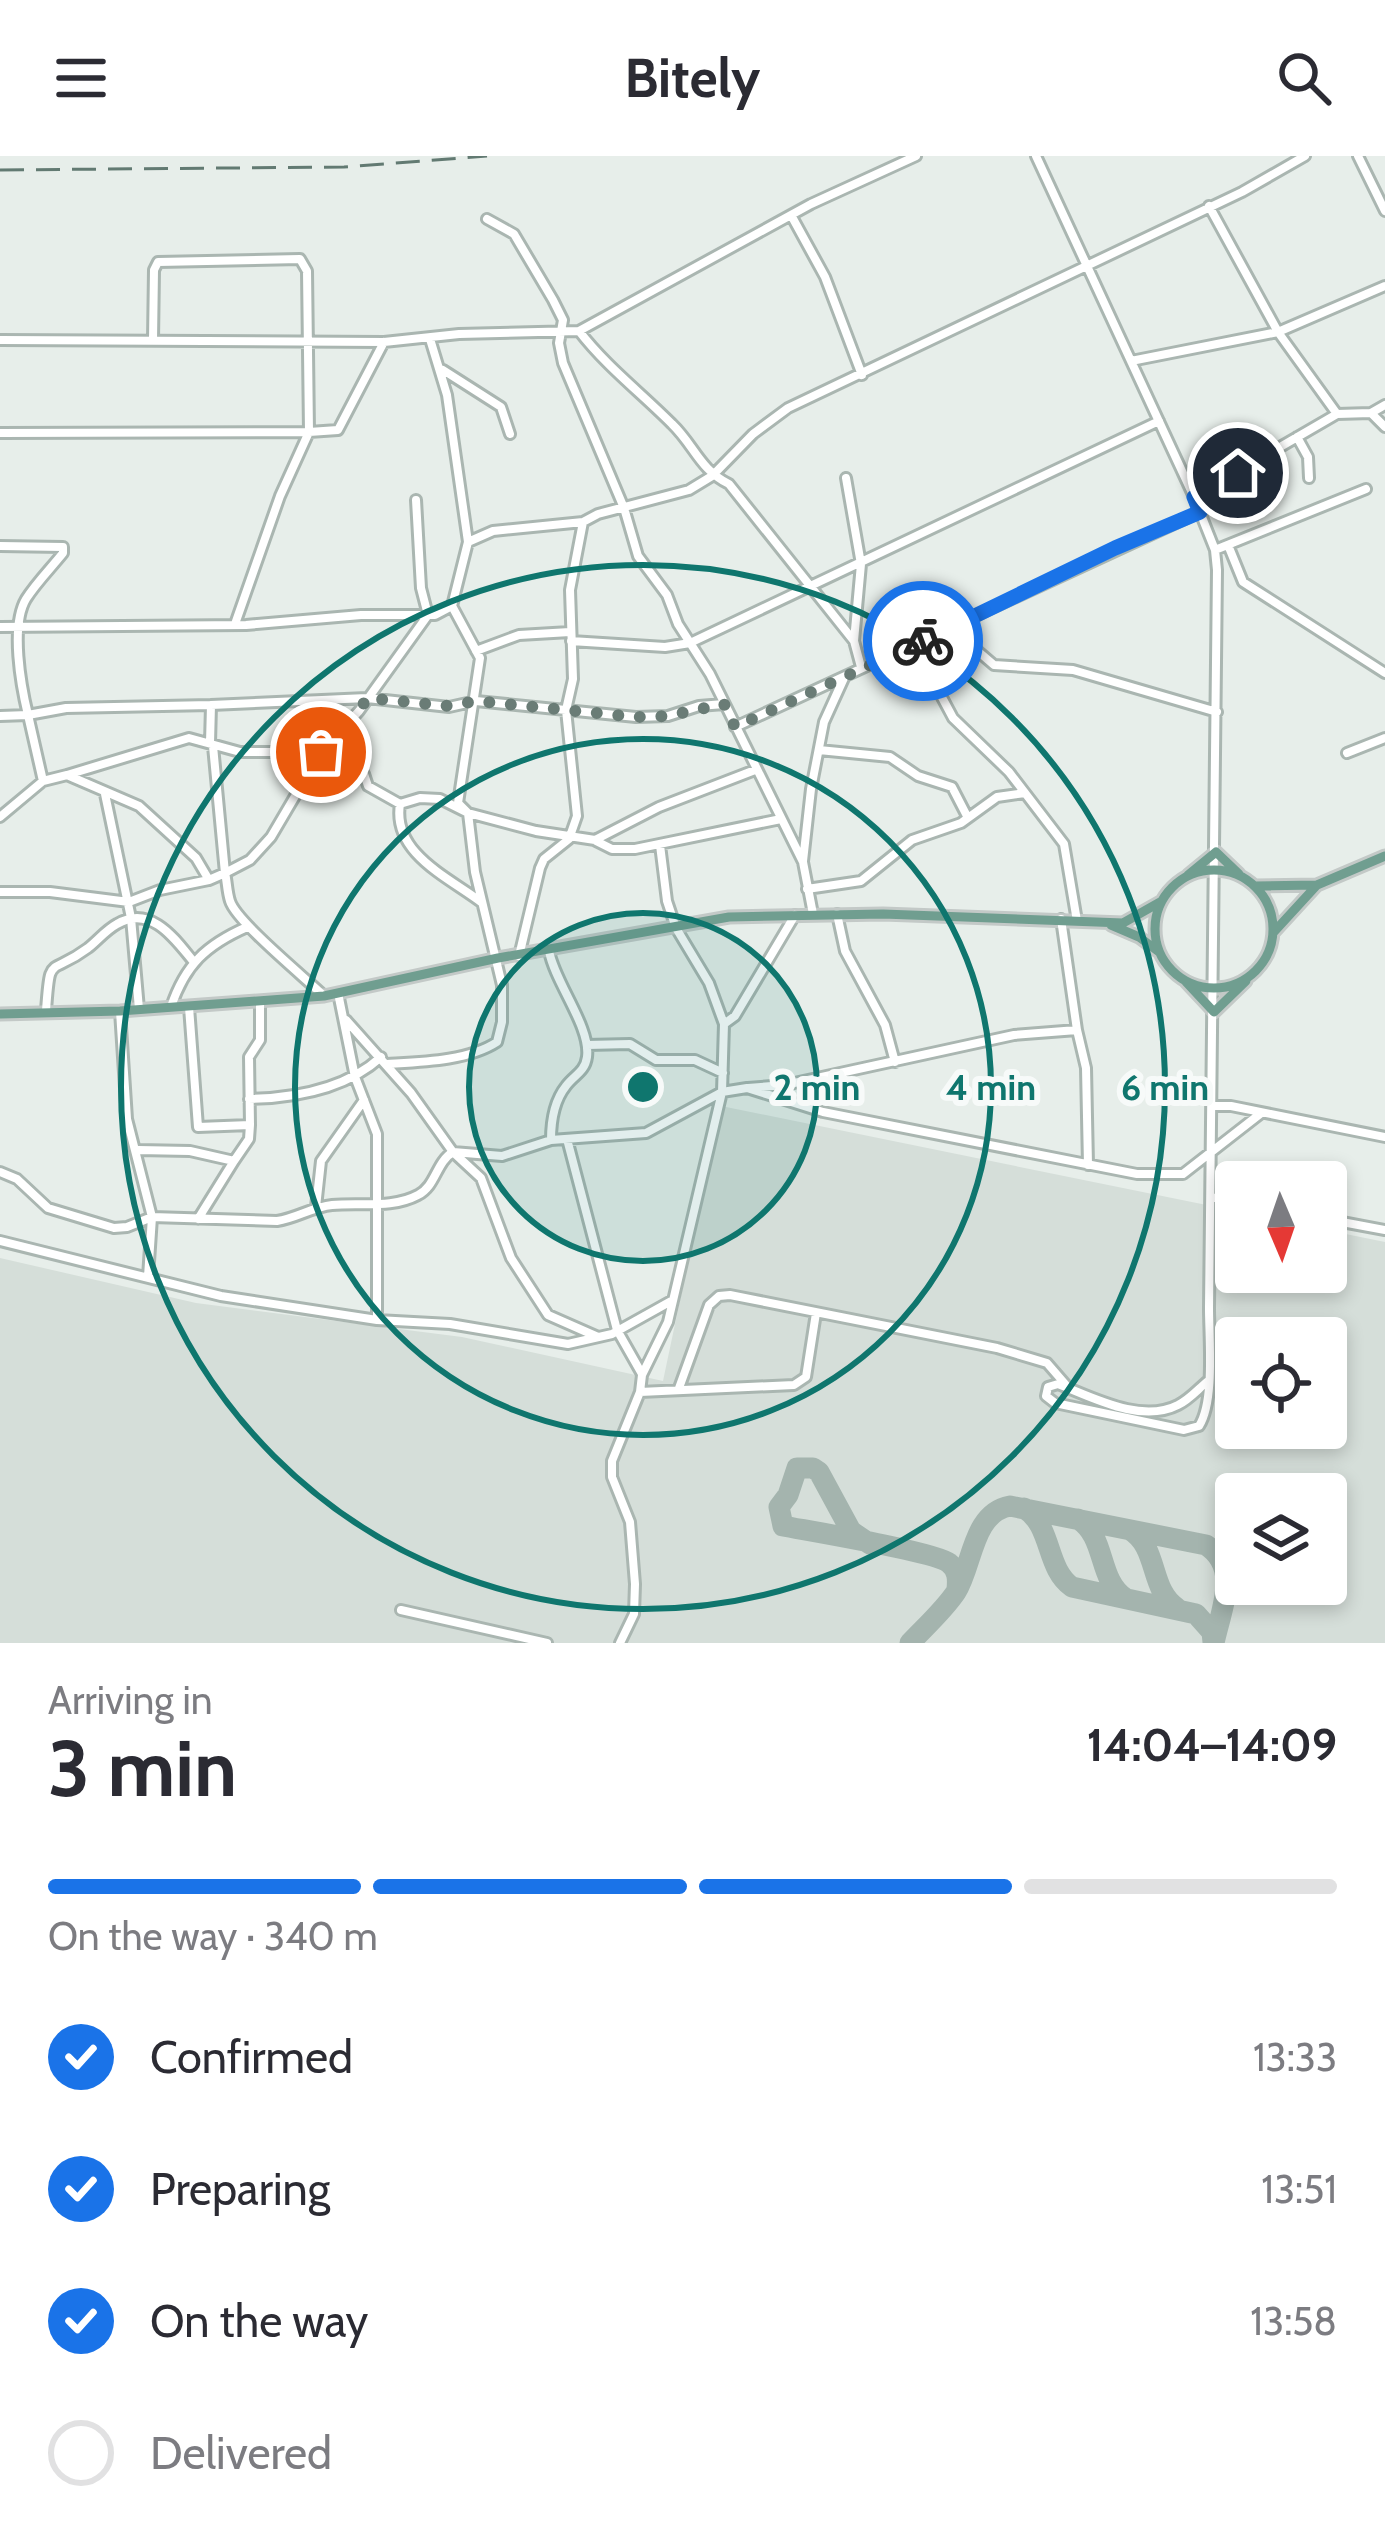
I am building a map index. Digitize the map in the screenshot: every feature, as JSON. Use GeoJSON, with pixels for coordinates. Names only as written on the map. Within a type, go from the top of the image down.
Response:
{"type":"FeatureCollection","features":[{"type":"Feature","properties":{"kind":"main road"},"geometry":{"type":"LineString","coordinates":[[0,1014],[260,1004],[324,996],[498,958],[729,917],[837,914],[1061,920],[1077,921],[1106,922],[1123,923],[1162,902],[1216,852],[1255,886],[1272,916],[1273,933],[1264,961],[1214,1012],[1161,953],[1106,922]]}},
{"type":"Feature","properties":{"kind":"main road"},"geometry":{"type":"LineString","coordinates":[[1255,886],[1317,885],[1385,856]]}},
{"type":"Feature","properties":{"kind":"main road"},"geometry":{"type":"LineString","coordinates":[[1184,878],[1215,870],[1243,878]]}},
{"type":"Feature","properties":{"kind":"main road"},"geometry":{"type":"LineString","coordinates":[[1273,933],[1317,885]]}},
{"type":"Feature","properties":{"kind":"main road"},"geometry":{"type":"LineString","coordinates":[[1161,953],[1156,918],[1162,902]]}},
{"type":"Feature","properties":{"kind":"main road"},"geometry":{"type":"LineString","coordinates":[[1182,978],[1214,988],[1255,972]]}},
{"type":"Feature","properties":{"kind":"street"},"geometry":{"type":"LineString","coordinates":[[0,340],[384,342],[459,334],[579,331],[790,215],[916,156]]}},
{"type":"Feature","properties":{"kind":"street"},"geometry":{"type":"LineString","coordinates":[[1036,156],[1215,550],[1217,712],[1208,1381],[1202,1423],[1184,1430],[1055,1403],[1046,1396],[1048,1388],[1038,1361]]}},
{"type":"Feature","properties":{"kind":"street"},"geometry":{"type":"LineString","coordinates":[[468,542],[493,531],[583,522],[674,495],[712,476],[773,418],[1285,170],[1305,156]]}},
{"type":"Feature","properties":{"kind":"street"},"geometry":{"type":"LineString","coordinates":[[1358,156],[1385,211]]}},
{"type":"Feature","properties":{"kind":"street"},"geometry":{"type":"LineString","coordinates":[[1209,206],[1278,332],[1337,414]]}},
{"type":"Feature","properties":{"kind":"street"},"geometry":{"type":"LineString","coordinates":[[790,215],[825,277],[862,375]]}},
{"type":"Feature","properties":{"kind":"street"},"geometry":{"type":"LineString","coordinates":[[487,219],[520,242],[562,320],[563,363],[624,508],[638,556],[667,595],[803,862]]}},
{"type":"Feature","properties":{"kind":"street"},"geometry":{"type":"LineString","coordinates":[[153,340],[158,262],[300,259],[307,271],[309,432],[280,496],[235,624]]}},
{"type":"Feature","properties":{"kind":"street"},"geometry":{"type":"LineString","coordinates":[[1131,361],[1278,332],[1385,286]]}},
{"type":"Feature","properties":{"kind":"street"},"geometry":{"type":"LineString","coordinates":[[579,331],[597,355],[674,426],[712,476],[729,484],[854,641]]}},
{"type":"Feature","properties":{"kind":"street"},"geometry":{"type":"LineString","coordinates":[[0,627],[235,624],[446,612],[452,606],[468,542],[441,369],[430,339]]}},
{"type":"Feature","properties":{"kind":"street"},"geometry":{"type":"LineString","coordinates":[[0,434],[338,430],[384,342]]}},
{"type":"Feature","properties":{"kind":"street"},"geometry":{"type":"LineString","coordinates":[[441,369],[501,407],[510,434]]}},
{"type":"Feature","properties":{"kind":"street"},"geometry":{"type":"LineString","coordinates":[[1194,497],[1337,414],[1371,413],[1385,405]]}},
{"type":"Feature","properties":{"kind":"street"},"geometry":{"type":"LineString","coordinates":[[1371,413],[1385,427]]}},
{"type":"Feature","properties":{"kind":"street"},"geometry":{"type":"LineString","coordinates":[[476,651],[519,635],[665,647],[690,643],[1159,421]]}},
{"type":"Feature","properties":{"kind":"street"},"geometry":{"type":"LineString","coordinates":[[1297,437],[1308,457],[1309,478]]}},
{"type":"Feature","properties":{"kind":"street"},"geometry":{"type":"LineString","coordinates":[[846,478],[861,564],[854,641],[861,667]]}},
{"type":"Feature","properties":{"kind":"street"},"geometry":{"type":"LineString","coordinates":[[1215,550],[1366,489]]}},
{"type":"Feature","properties":{"kind":"street"},"geometry":{"type":"LineString","coordinates":[[416,500],[421,588],[428,615]]}},
{"type":"Feature","properties":{"kind":"street"},"geometry":{"type":"LineString","coordinates":[[735,727],[1200,512]]}},
{"type":"Feature","properties":{"kind":"street"},"geometry":{"type":"LineString","coordinates":[[519,956],[540,868],[569,839],[577,816],[566,710],[573,680],[570,590],[583,522]]}},
{"type":"Feature","properties":{"kind":"street"},"geometry":{"type":"LineString","coordinates":[[1228,544],[1243,582],[1385,673]]}},
{"type":"Feature","properties":{"kind":"street"},"geometry":{"type":"LineString","coordinates":[[0,545],[63,547],[26,599],[20,628],[19,660],[43,781]]}},
{"type":"Feature","properties":{"kind":"street"},"geometry":{"type":"LineString","coordinates":[[250,1099],[302,1094],[355,1077],[384,1060],[445,1058],[497,1042],[504,1006],[498,958],[483,904],[468,813],[458,803],[480,658],[452,606]]}},
{"type":"Feature","properties":{"kind":"street"},"geometry":{"type":"LineString","coordinates":[[0,892],[50,892],[128,902],[209,880],[250,860],[271,837],[321,752],[359,711],[428,615]]}},
{"type":"Feature","properties":{"kind":"street"},"geometry":{"type":"LineString","coordinates":[[952,628],[994,665],[1085,672],[1217,712]]}},
{"type":"Feature","properties":{"kind":"street"},"geometry":{"type":"LineString","coordinates":[[914,645],[953,718],[1026,793],[1064,844],[1077,921]]}},
{"type":"Feature","properties":{"kind":"street"},"geometry":{"type":"LineString","coordinates":[[812,914],[803,862],[819,750],[829,708],[844,677]]}},
{"type":"Feature","properties":{"kind":"street"},"geometry":{"type":"LineString","coordinates":[[0,716],[66,708],[367,698],[448,706],[476,701],[636,717],[668,716],[724,704]]}},
{"type":"Feature","properties":{"kind":"street"},"geometry":{"type":"LineString","coordinates":[[211,705],[230,903],[247,927],[324,996]]}},
{"type":"Feature","properties":{"kind":"street"},"geometry":{"type":"LineString","coordinates":[[0,817],[43,781],[189,738],[240,752],[321,752],[364,774],[368,785],[400,804],[440,799],[468,813],[569,839],[595,840],[612,849],[660,845],[781,819]]}},
{"type":"Feature","properties":{"kind":"street"},"geometry":{"type":"LineString","coordinates":[[1347,753],[1385,738]]}},
{"type":"Feature","properties":{"kind":"street"},"geometry":{"type":"LineString","coordinates":[[819,750],[890,757],[918,776],[952,787],[968,818]]}},
{"type":"Feature","properties":{"kind":"street"},"geometry":{"type":"LineString","coordinates":[[595,840],[659,806],[754,770]]}},
{"type":"Feature","properties":{"kind":"street"},"geometry":{"type":"LineString","coordinates":[[67,775],[139,806],[196,858],[209,880]]}},
{"type":"Feature","properties":{"kind":"street"},"geometry":{"type":"LineString","coordinates":[[104,792],[131,918],[139,1009]]}},
{"type":"Feature","properties":{"kind":"street"},"geometry":{"type":"LineString","coordinates":[[807,889],[861,881],[912,840],[948,829],[997,797],[1026,793]]}},
{"type":"Feature","properties":{"kind":"street"},"geometry":{"type":"LineString","coordinates":[[400,804],[399,823],[416,855],[483,904]]}},
{"type":"Feature","properties":{"kind":"street"},"geometry":{"type":"LineString","coordinates":[[620,1643],[634,1614],[635,1584],[631,1522],[612,1477],[612,1461],[640,1392],[642,1375],[662,1341],[722,1092],[724,1024],[709,983],[676,928],[667,902],[660,845]]}},
{"type":"Feature","properties":{"kind":"street"},"geometry":{"type":"LineString","coordinates":[[724,1024],[735,1016],[796,914]]}},
{"type":"Feature","properties":{"kind":"street"},"geometry":{"type":"LineString","coordinates":[[837,914],[845,951],[885,1025],[895,1062]]}},
{"type":"Feature","properties":{"kind":"street"},"geometry":{"type":"LineString","coordinates":[[46,1011],[49,975],[56,963],[85,950],[116,924],[131,918],[169,928],[194,961]]}},
{"type":"Feature","properties":{"kind":"street"},"geometry":{"type":"LineString","coordinates":[[1061,920],[1086,1068],[1088,1166]]}},
{"type":"Feature","properties":{"kind":"street"},"geometry":{"type":"LineString","coordinates":[[170,1007],[180,979],[208,946],[247,927]]}},
{"type":"Feature","properties":{"kind":"street"},"geometry":{"type":"LineString","coordinates":[[549,951],[552,970],[587,1045],[582,1070],[566,1086],[553,1113],[551,1141]]}},
{"type":"Feature","properties":{"kind":"street"},"geometry":{"type":"LineString","coordinates":[[338,994],[355,1077],[377,1134],[377,1320]]}},
{"type":"Feature","properties":{"kind":"street"},"geometry":{"type":"LineString","coordinates":[[198,1219],[249,1139],[249,1057],[260,1040],[260,1004]]}},
{"type":"Feature","properties":{"kind":"street"},"geometry":{"type":"LineString","coordinates":[[188,1007],[198,1126],[250,1125]]}},
{"type":"Feature","properties":{"kind":"street"},"geometry":{"type":"LineString","coordinates":[[120,1011],[127,1119],[152,1217],[148,1277]]}},
{"type":"Feature","properties":{"kind":"street"},"geometry":{"type":"LineString","coordinates":[[346,1020],[384,1060],[453,1152],[481,1178],[511,1258],[548,1315],[600,1338]]}},
{"type":"Feature","properties":{"kind":"street"},"geometry":{"type":"LineString","coordinates":[[0,1172],[17,1179],[48,1208],[114,1228],[127,1228],[152,1217],[277,1221],[316,1207],[404,1200],[427,1190],[446,1155],[453,1152],[502,1156],[551,1141],[646,1133],[722,1092],[785,1085],[1014,1035],[1077,1030]]}},
{"type":"Feature","properties":{"kind":"street"},"geometry":{"type":"LineString","coordinates":[[587,1045],[631,1044],[656,1060],[695,1060],[723,1072]]}},
{"type":"Feature","properties":{"kind":"street"},"geometry":{"type":"LineString","coordinates":[[747,1088],[823,1112],[1137,1174],[1184,1174],[1260,1114]]}},
{"type":"Feature","properties":{"kind":"street"},"geometry":{"type":"LineString","coordinates":[[316,1207],[321,1160],[364,1100]]}},
{"type":"Feature","properties":{"kind":"street"},"geometry":{"type":"LineString","coordinates":[[1212,1106],[1385,1137]]}},
{"type":"Feature","properties":{"kind":"street"},"geometry":{"type":"LineString","coordinates":[[567,1139],[616,1330],[642,1375]]}},
{"type":"Feature","properties":{"kind":"street"},"geometry":{"type":"LineString","coordinates":[[138,1150],[190,1151],[233,1161]]}},
{"type":"Feature","properties":{"kind":"street"},"geometry":{"type":"LineString","coordinates":[[1211,1197],[1215,1198]]}},
{"type":"Feature","properties":{"kind":"street"},"geometry":{"type":"LineString","coordinates":[[1347,1223],[1385,1230]]}},
{"type":"Feature","properties":{"kind":"street"},"geometry":{"type":"LineString","coordinates":[[0,1241],[221,1296],[377,1320],[450,1324],[568,1344],[600,1338],[674,1299]]}},
{"type":"Feature","properties":{"kind":"street"},"geometry":{"type":"LineString","coordinates":[[679,1388],[709,1305],[719,1295],[923,1331],[1038,1361],[1049,1365],[1069,1389]]}},
{"type":"Feature","properties":{"kind":"street"},"geometry":{"type":"LineString","coordinates":[[640,1392],[801,1382],[806,1377],[816,1313]]}},
{"type":"Feature","properties":{"kind":"street"},"geometry":{"type":"LineString","coordinates":[[1048,1388],[1058,1384],[1080,1396],[1156,1412],[1178,1406],[1208,1381]]}},
{"type":"Feature","properties":{"kind":"street"},"geometry":{"type":"LineString","coordinates":[[400,1610],[547,1643]]}},
{"type":"Feature","properties":{"kind":"shaded area"},"geometry":{"type":"Polygon","coordinates":[[[721,1106],[1215,1207],[1215,1293],[1347,1293],[1347,1234],[1385,1242],[1385,1643],[0,1643],[0,1258],[196,1303],[462,1337],[663,1381],[721,1106]]]}},
{"type":"Feature","properties":{"kind":"taxiway"},"geometry":{"type":"LineString","coordinates":[[870,1544],[851,1531],[819,1472],[797,1468],[779,1507],[783,1526],[844,1537],[871,1542],[939,1558],[954,1569],[957,1589]]}},
{"type":"Feature","properties":{"kind":"taxiway"},"geometry":{"type":"LineString","coordinates":[[910,1643],[956,1592],[988,1519],[1010,1506],[1206,1545],[1217,1554],[1226,1577],[1214,1643]]}},
{"type":"Feature","properties":{"kind":"taxiway"},"geometry":{"type":"LineString","coordinates":[[1024,1508],[1040,1525],[1057,1569],[1072,1587],[1196,1614],[1212,1632],[1213,1642]]}},
{"type":"Feature","properties":{"kind":"taxiway"},"geometry":{"type":"LineString","coordinates":[[1078,1519],[1094,1536],[1110,1580],[1125,1598]]}},
{"type":"Feature","properties":{"kind":"taxiway"},"geometry":{"type":"LineString","coordinates":[[1130,1530],[1146,1547],[1162,1591],[1177,1608]]}},
{"type":"Feature","properties":{"kind":"railway"},"geometry":{"type":"LineString","coordinates":[[0,170],[344,167],[487,156]]}},
{"type":"Feature","properties":{"kind":"way so far"},"geometry":{"type":"LineString","coordinates":[[321,752],[367,698],[448,706],[476,701],[636,717],[668,716],[724,704],[735,727],[923,641]]}},
{"type":"Feature","properties":{"kind":"route"},"geometry":{"type":"LineString","coordinates":[[923,641],[1200,512],[1194,497],[1238,473]]}}]}
